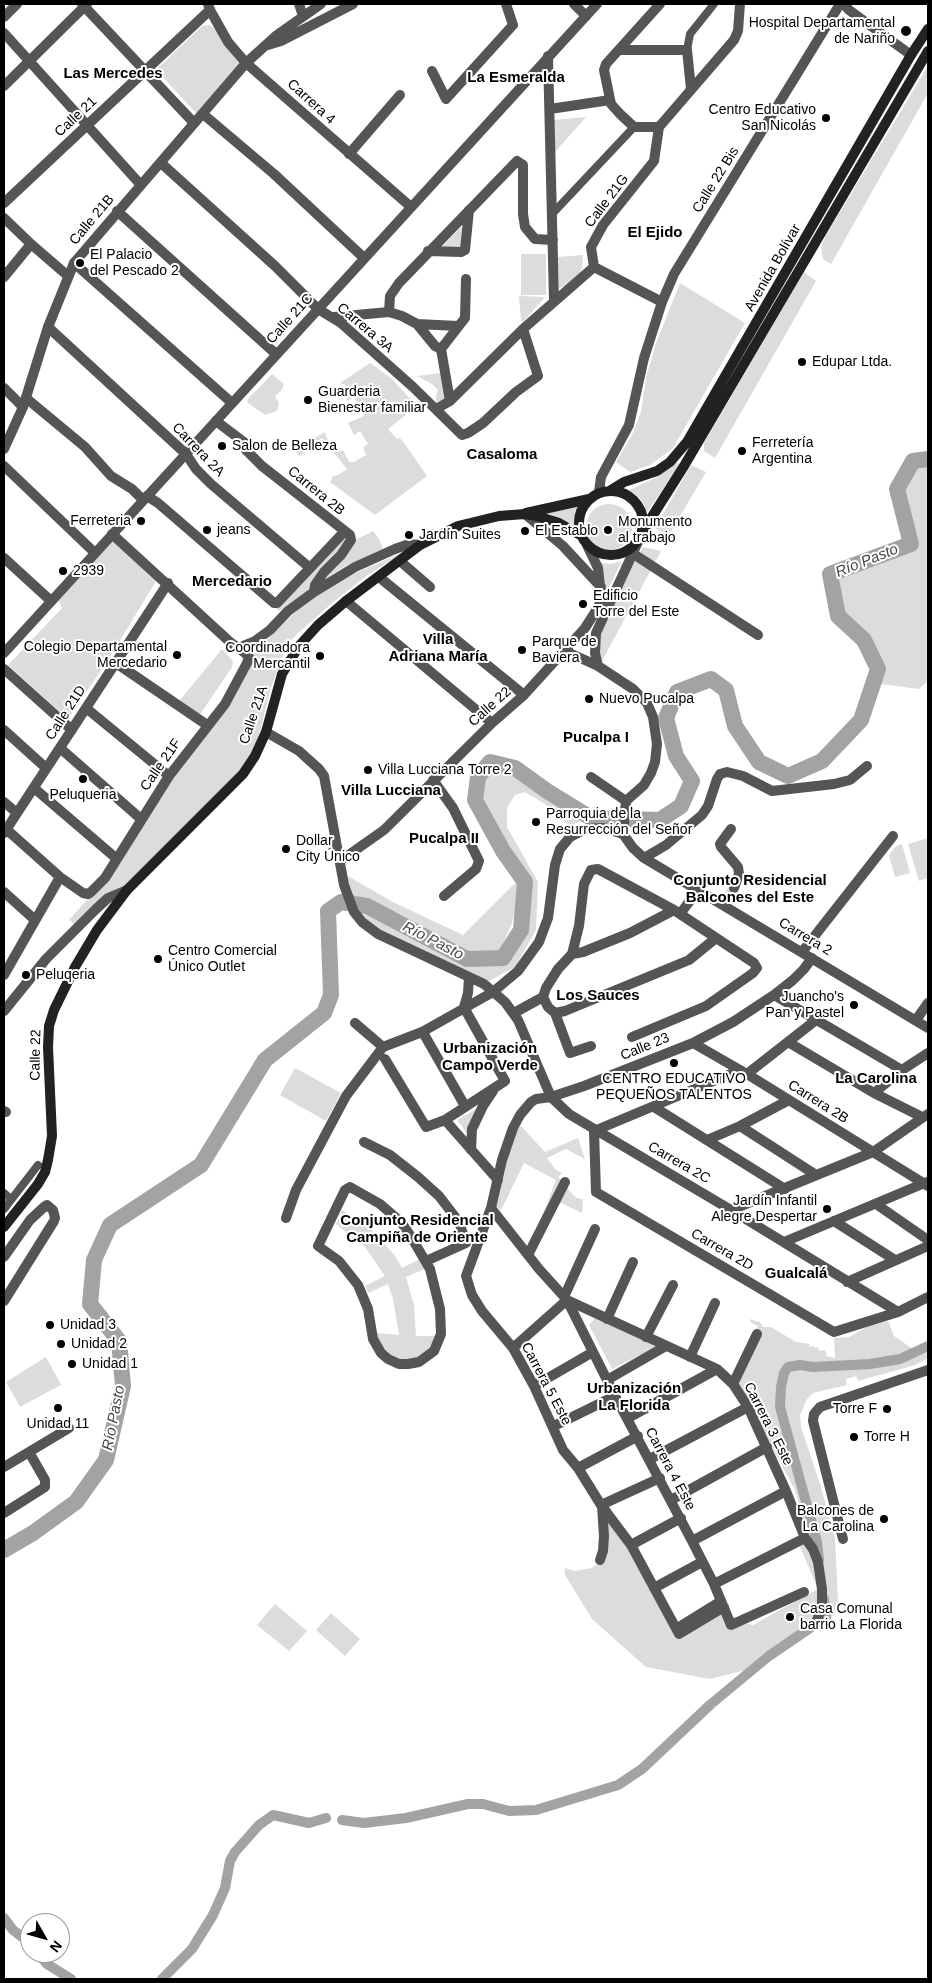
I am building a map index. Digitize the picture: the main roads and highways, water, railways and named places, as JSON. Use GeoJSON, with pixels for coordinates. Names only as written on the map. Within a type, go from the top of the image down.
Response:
{"type":"FeatureCollection","features":[{"type":"Feature","properties":{"kind":"main road","name":"Avenida Bolívar"},"geometry":{"type":"LineString","coordinates":[[611,490],[624,482],[657,471],[670,462],[687,442],[911,55],[928,29]]}},
{"type":"Feature","properties":{"kind":"main road","name":"Avenida Bolívar"},"geometry":{"type":"LineString","coordinates":[[643,531],[688,460],[928,51]]}},
{"type":"Feature","properties":{"kind":"main road"},"geometry":{"type":"LineString","coordinates":[[611,490],[623,492],[633,498],[640,508],[644,519],[643,531],[638,542],[622,554],[613,556],[603,555],[587,545],[580,535],[578,522],[581,510],[589,499],[599,492],[611,490]]}},
{"type":"Feature","properties":{"kind":"main road","name":"Calle 21A"},"geometry":{"type":"LineString","coordinates":[[127,890],[244,774],[266,732],[282,674],[299,646],[318,625],[346,601],[420,545],[458,526],[499,516],[522,514],[589,499]]}},
{"type":"Feature","properties":{"kind":"main road","name":"Calle 21A"},"geometry":{"type":"LineString","coordinates":[[522,514],[537,516],[560,523],[580,535]]}},
{"type":"Feature","properties":{"kind":"main road","name":"Calle 22"},"geometry":{"type":"LineString","coordinates":[[4,1227],[38,1184],[45,1172],[48,1160],[52,1136],[48,1047],[54,1010],[75,967],[97,930],[127,890]]}},
{"type":"Feature","properties":{"kind":"waterway","name":"Río Pasto"},"geometry":{"type":"LineString","coordinates":[[4,1550],[33,1533],[76,1502],[106,1460],[123,1386],[119,1341],[90,1304],[94,1260],[110,1225],[201,1165],[265,1060],[324,1013],[331,995],[328,911],[341,902],[367,906],[467,959],[503,958],[521,930],[525,882],[503,851],[475,800],[478,777],[490,762],[515,768],[547,791],[591,818],[660,820],[681,806],[692,781],[676,756],[666,718],[677,692],[711,679],[726,690],[735,726],[759,762],[788,776],[822,761],[861,720],[878,669],[864,640],[838,616],[830,574],[911,544],[897,489],[913,461],[928,459]]}},
{"type":"Feature","properties":{"kind":"waterway"},"geometry":{"type":"LineString","coordinates":[[819,1560],[817,1542],[780,1407],[784,1373],[788,1367],[800,1365],[813,1367],[870,1364],[900,1359],[928,1346]]}},
{"type":"Feature","properties":{"kind":"waterway"},"geometry":{"type":"LineString","coordinates":[[342,1820],[364,1823],[406,1818],[468,1804],[483,1804],[509,1811],[536,1810],[618,1785],[642,1769],[711,1704],[769,1656],[826,1617],[824,1599]]}},
{"type":"Feature","properties":{"kind":"waterway"},"geometry":{"type":"LineString","coordinates":[[162,1979],[192,1949],[213,1915],[225,1888],[230,1861],[235,1852],[259,1825],[273,1815],[309,1823],[326,1818]]}},
{"type":"Feature","properties":{"kind":"waterway"},"geometry":{"type":"LineString","coordinates":[[4,1918],[13,1930],[20,1935]]}},
{"type":"Feature","properties":{"kind":"waterway"},"geometry":{"type":"LineString","coordinates":[[46,1963],[71,1979]]}},
{"type":"Feature","properties":{"kind":"tunnel"},"geometry":{"type":"LineString","coordinates":[[728,897],[734,888]]}},
{"type":"Feature","properties":{"kind":"place","name":"Hospital Departamental de Nariño"},"geometry":{"type":"Point","coordinates":[906,31]}},
{"type":"Feature","properties":{"kind":"place","name":"Centro Educativo San Nicolás"},"geometry":{"type":"Point","coordinates":[826,118]}},
{"type":"Feature","properties":{"kind":"place","name":"El Palacio del Pescado 2"},"geometry":{"type":"Point","coordinates":[80,263]}},
{"type":"Feature","properties":{"kind":"place","name":"Edupar Ltda."},"geometry":{"type":"Point","coordinates":[802,362]}},
{"type":"Feature","properties":{"kind":"place","name":"Guarderia Bienestar familiar"},"geometry":{"type":"Point","coordinates":[308,400]}},
{"type":"Feature","properties":{"kind":"place","name":"Salon de Belleza"},"geometry":{"type":"Point","coordinates":[222,446]}},
{"type":"Feature","properties":{"kind":"place","name":"Ferretería Argentina"},"geometry":{"type":"Point","coordinates":[742,451]}},
{"type":"Feature","properties":{"kind":"place","name":"Ferreteria"},"geometry":{"type":"Point","coordinates":[141,521]}},
{"type":"Feature","properties":{"kind":"place","name":"jeans"},"geometry":{"type":"Point","coordinates":[207,530]}},
{"type":"Feature","properties":{"kind":"place","name":"Monumento al trabajo"},"geometry":{"type":"Point","coordinates":[608,530]}},
{"type":"Feature","properties":{"kind":"place","name":"El Establo"},"geometry":{"type":"Point","coordinates":[525,531]}},
{"type":"Feature","properties":{"kind":"place","name":"Jardín Suites"},"geometry":{"type":"Point","coordinates":[409,535]}},
{"type":"Feature","properties":{"kind":"place","name":"2939"},"geometry":{"type":"Point","coordinates":[63,571]}},
{"type":"Feature","properties":{"kind":"place","name":"Edificio Torre del Este"},"geometry":{"type":"Point","coordinates":[583,604]}},
{"type":"Feature","properties":{"kind":"place","name":"Parque de Baviera"},"geometry":{"type":"Point","coordinates":[522,650]}},
{"type":"Feature","properties":{"kind":"place","name":"Colegio Departamental Mercedario"},"geometry":{"type":"Point","coordinates":[177,655]}},
{"type":"Feature","properties":{"kind":"place","name":"Coordinadora Mercantil"},"geometry":{"type":"Point","coordinates":[320,656]}},
{"type":"Feature","properties":{"kind":"place","name":"Nuevo Pucalpa"},"geometry":{"type":"Point","coordinates":[589,699]}},
{"type":"Feature","properties":{"kind":"place","name":"Villa Lucciana Torre 2"},"geometry":{"type":"Point","coordinates":[368,770]}},
{"type":"Feature","properties":{"kind":"place","name":"Peluqueria"},"geometry":{"type":"Point","coordinates":[83,779]}},
{"type":"Feature","properties":{"kind":"place","name":"Parroquia de la Resurrección del Señor"},"geometry":{"type":"Point","coordinates":[536,822]}},
{"type":"Feature","properties":{"kind":"place","name":"Dollar City Único"},"geometry":{"type":"Point","coordinates":[286,849]}},
{"type":"Feature","properties":{"kind":"place","name":"Centro Comercial Único Outlet"},"geometry":{"type":"Point","coordinates":[158,959]}},
{"type":"Feature","properties":{"kind":"place","name":"Peluqeria"},"geometry":{"type":"Point","coordinates":[26,975]}},
{"type":"Feature","properties":{"kind":"place","name":"Juancho's Pan y Pastel"},"geometry":{"type":"Point","coordinates":[854,1005]}},
{"type":"Feature","properties":{"kind":"place","name":"CENTRO EDUCATIVO PEQUEÑOS TALENTOS"},"geometry":{"type":"Point","coordinates":[674,1063]}},
{"type":"Feature","properties":{"kind":"place","name":"Jardín Infantil Alegre Despertar"},"geometry":{"type":"Point","coordinates":[827,1209]}},
{"type":"Feature","properties":{"kind":"place","name":"Unidad 3"},"geometry":{"type":"Point","coordinates":[50,1325]}},
{"type":"Feature","properties":{"kind":"place","name":"Unidad 2"},"geometry":{"type":"Point","coordinates":[61,1344]}},
{"type":"Feature","properties":{"kind":"place","name":"Unidad 1"},"geometry":{"type":"Point","coordinates":[72,1364]}},
{"type":"Feature","properties":{"kind":"place","name":"Unidad 11"},"geometry":{"type":"Point","coordinates":[58,1408]}},
{"type":"Feature","properties":{"kind":"place","name":"Torre F"},"geometry":{"type":"Point","coordinates":[887,1409]}},
{"type":"Feature","properties":{"kind":"place","name":"Torre H"},"geometry":{"type":"Point","coordinates":[854,1437]}},
{"type":"Feature","properties":{"kind":"place","name":"Balcones de La Carolina"},"geometry":{"type":"Point","coordinates":[884,1519]}},
{"type":"Feature","properties":{"kind":"place","name":"Casa Comunal barrio La Florida"},"geometry":{"type":"Point","coordinates":[790,1617]}},
{"type":"Feature","properties":{"kind":"district","name":"Las Mercedes"},"geometry":{"type":"Point","coordinates":[113,74]}},
{"type":"Feature","properties":{"kind":"district","name":"La Esmeralda"},"geometry":{"type":"Point","coordinates":[516,78]}},
{"type":"Feature","properties":{"kind":"district","name":"El Ejido"},"geometry":{"type":"Point","coordinates":[655,233]}},
{"type":"Feature","properties":{"kind":"district","name":"Casaloma"},"geometry":{"type":"Point","coordinates":[502,455]}},
{"type":"Feature","properties":{"kind":"district","name":"Mercedario"},"geometry":{"type":"Point","coordinates":[232,582]}},
{"type":"Feature","properties":{"kind":"district","name":"Villa Adriana María"},"geometry":{"type":"Point","coordinates":[438,648]}},
{"type":"Feature","properties":{"kind":"district","name":"Pucalpa I"},"geometry":{"type":"Point","coordinates":[596,738]}},
{"type":"Feature","properties":{"kind":"district","name":"Villa Lucciana"},"geometry":{"type":"Point","coordinates":[391,791]}},
{"type":"Feature","properties":{"kind":"district","name":"Pucalpa II"},"geometry":{"type":"Point","coordinates":[444,839]}},
{"type":"Feature","properties":{"kind":"district","name":"Conjunto Residencial Balcones del Este"},"geometry":{"type":"Point","coordinates":[750,890]}},
{"type":"Feature","properties":{"kind":"district","name":"Los Sauces"},"geometry":{"type":"Point","coordinates":[598,996]}},
{"type":"Feature","properties":{"kind":"district","name":"Urbanización Campo Verde"},"geometry":{"type":"Point","coordinates":[490,1058]}},
{"type":"Feature","properties":{"kind":"district","name":"La Carolina"},"geometry":{"type":"Point","coordinates":[876,1079]}},
{"type":"Feature","properties":{"kind":"district","name":"Conjunto Residencial Campiña de Oriente"},"geometry":{"type":"Point","coordinates":[417,1230]}},
{"type":"Feature","properties":{"kind":"district","name":"Gualcalá"},"geometry":{"type":"Point","coordinates":[796,1274]}},
{"type":"Feature","properties":{"kind":"district","name":"Urbanización La Florida"},"geometry":{"type":"Point","coordinates":[634,1398]}}]}
